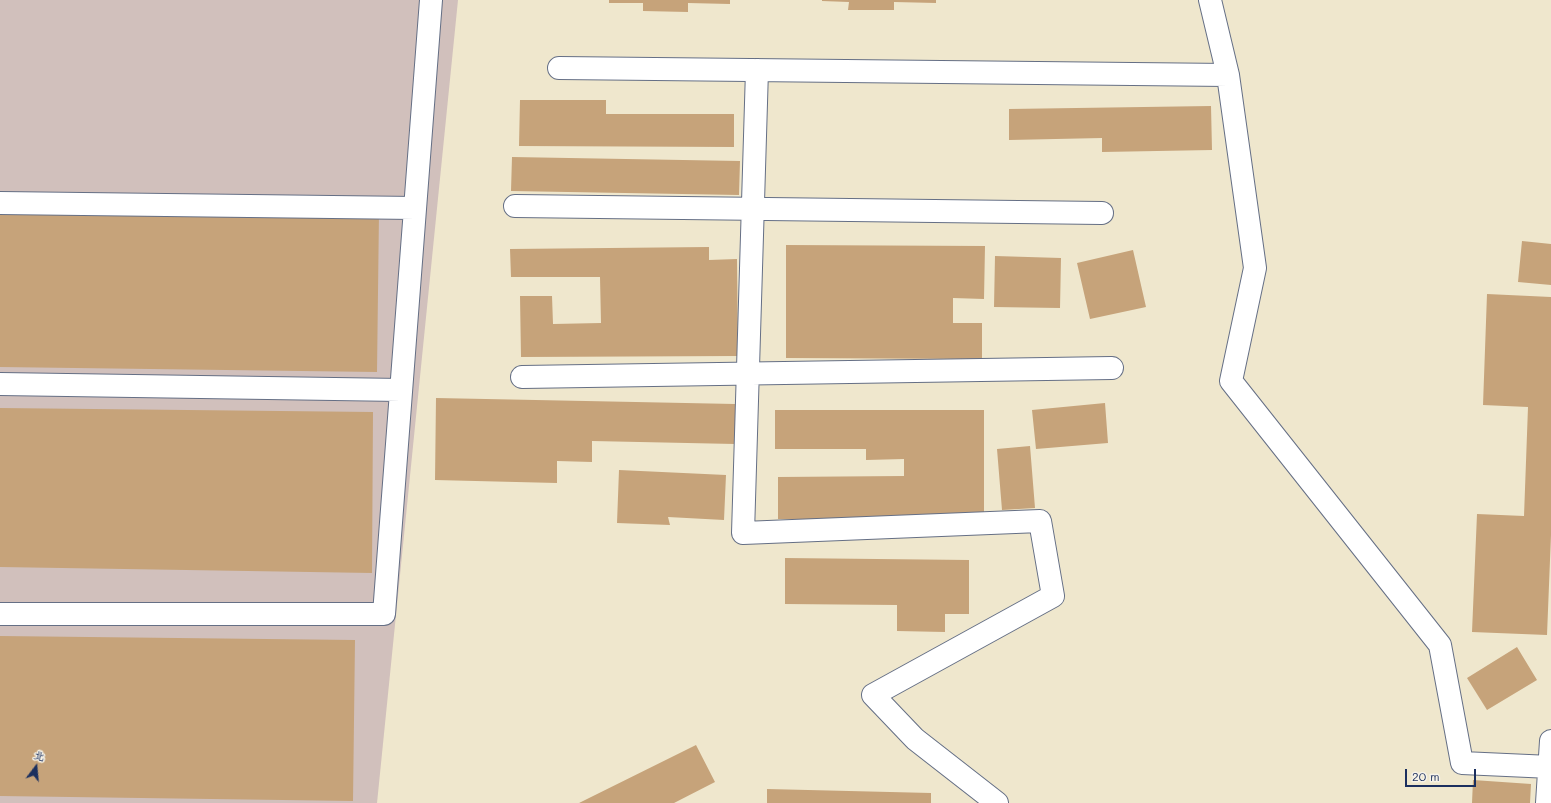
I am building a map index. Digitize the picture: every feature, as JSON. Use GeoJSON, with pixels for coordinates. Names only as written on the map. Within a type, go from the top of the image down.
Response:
{"type":"FeatureCollection","features":[{"type":"Feature","properties":{"kind":"street"},"geometry":{"type":"LineString","coordinates":[[0,614],[384,614],[431,0]]}},
{"type":"Feature","properties":{"kind":"street"},"geometry":{"type":"LineString","coordinates":[[1210,0],[1228,75],[1255,268],[1231,381],[1440,645],[1462,763],[1550,767]]}},
{"type":"Feature","properties":{"kind":"street"},"geometry":{"type":"LineString","coordinates":[[559,68],[1228,75]]}},
{"type":"Feature","properties":{"kind":"street"},"geometry":{"type":"LineString","coordinates":[[757,70],[743,533],[1040,521],[1053,596],[874,695],[915,739],[997,803]]}},
{"type":"Feature","properties":{"kind":"street"},"geometry":{"type":"LineString","coordinates":[[0,203],[415,208]]}},
{"type":"Feature","properties":{"kind":"street"},"geometry":{"type":"LineString","coordinates":[[515,206],[1102,213]]}},
{"type":"Feature","properties":{"kind":"street"},"geometry":{"type":"LineString","coordinates":[[522,378],[1112,368]]}},
{"type":"Feature","properties":{"kind":"street"},"geometry":{"type":"LineString","coordinates":[[0,384],[401,390]]}},
{"type":"Feature","properties":{"kind":"street"},"geometry":{"type":"LineString","coordinates":[[1547,803],[1551,742]]}},
{"type":"Feature","properties":{"kind":"shaded area"},"geometry":{"type":"Polygon","coordinates":[[[0,0],[458,0],[377,803],[0,803],[0,0]]]}},
{"type":"Feature","properties":{"kind":"building"},"geometry":{"type":"Polygon","coordinates":[[[609,0],[730,0],[730,4],[688,3],[688,12],[643,11],[643,3],[609,3],[609,0]]]}},
{"type":"Feature","properties":{"kind":"building"},"geometry":{"type":"Polygon","coordinates":[[[822,0],[936,0],[936,3],[894,2],[894,10],[848,10],[849,2],[822,0]]]}},
{"type":"Feature","properties":{"kind":"building"},"geometry":{"type":"Polygon","coordinates":[[[520,100],[606,100],[606,114],[734,114],[734,147],[519,146],[520,100]]]}},
{"type":"Feature","properties":{"kind":"building"},"geometry":{"type":"Polygon","coordinates":[[[1211,106],[1212,150],[1102,152],[1102,138],[1009,140],[1009,109],[1211,106]]]}},
{"type":"Feature","properties":{"kind":"building"},"geometry":{"type":"Polygon","coordinates":[[[512,157],[740,161],[739,195],[511,191],[512,157]]]}},
{"type":"Feature","properties":{"kind":"building"},"geometry":{"type":"Polygon","coordinates":[[[0,207],[379,212],[377,372],[0,367],[0,207]]]}},
{"type":"Feature","properties":{"kind":"building"},"geometry":{"type":"Polygon","coordinates":[[[1522,241],[1551,244],[1551,285],[1518,282],[1522,241]]]}},
{"type":"Feature","properties":{"kind":"building"},"geometry":{"type":"Polygon","coordinates":[[[786,245],[985,246],[984,299],[953,298],[953,323],[982,323],[982,359],[786,358],[786,245]]]}},
{"type":"Feature","properties":{"kind":"building"},"geometry":{"type":"Polygon","coordinates":[[[709,247],[709,260],[737,259],[738,356],[521,357],[520,296],[552,296],[553,324],[601,323],[600,277],[511,277],[510,249],[709,247]]]}},
{"type":"Feature","properties":{"kind":"building"},"geometry":{"type":"Polygon","coordinates":[[[1133,250],[1146,307],[1090,319],[1077,263],[1133,250]]]}},
{"type":"Feature","properties":{"kind":"building"},"geometry":{"type":"Polygon","coordinates":[[[995,256],[1061,258],[1060,308],[994,307],[995,256]]]}},
{"type":"Feature","properties":{"kind":"building"},"geometry":{"type":"Polygon","coordinates":[[[1487,294],[1551,297],[1551,535],[1547,635],[1472,632],[1477,514],[1524,516],[1528,407],[1483,405],[1487,294]]]}},
{"type":"Feature","properties":{"kind":"building"},"geometry":{"type":"Polygon","coordinates":[[[436,398],[735,404],[735,444],[592,441],[592,462],[557,461],[557,483],[435,480],[436,398]]]}},
{"type":"Feature","properties":{"kind":"building"},"geometry":{"type":"Polygon","coordinates":[[[1105,403],[1108,443],[1036,449],[1032,410],[1105,403]]]}},
{"type":"Feature","properties":{"kind":"building"},"geometry":{"type":"Polygon","coordinates":[[[0,408],[373,412],[372,573],[0,567],[0,408]]]}},
{"type":"Feature","properties":{"kind":"building"},"geometry":{"type":"Polygon","coordinates":[[[775,410],[984,410],[984,519],[778,519],[778,477],[904,476],[904,459],[866,460],[866,449],[775,449],[775,410]]]}},
{"type":"Feature","properties":{"kind":"building"},"geometry":{"type":"Polygon","coordinates":[[[1030,446],[1035,508],[1002,510],[997,449],[1030,446]]]}},
{"type":"Feature","properties":{"kind":"building"},"geometry":{"type":"Polygon","coordinates":[[[619,470],[726,475],[724,520],[668,517],[670,525],[617,523],[619,470]]]}},
{"type":"Feature","properties":{"kind":"building"},"geometry":{"type":"Polygon","coordinates":[[[785,558],[969,560],[969,614],[945,614],[945,632],[897,631],[897,605],[785,604],[785,558]]]}},
{"type":"Feature","properties":{"kind":"building"},"geometry":{"type":"Polygon","coordinates":[[[0,636],[355,640],[353,801],[0,796],[0,636]]]}},
{"type":"Feature","properties":{"kind":"building"},"geometry":{"type":"Polygon","coordinates":[[[1517,647],[1537,680],[1487,710],[1467,678],[1517,647]]]}},
{"type":"Feature","properties":{"kind":"building"},"geometry":{"type":"Polygon","coordinates":[[[696,745],[715,782],[674,803],[579,803],[696,745]]]}},
{"type":"Feature","properties":{"kind":"building"},"geometry":{"type":"Polygon","coordinates":[[[1473,780],[1531,784],[1530,803],[1472,803],[1473,780]]]}},
{"type":"Feature","properties":{"kind":"building"},"geometry":{"type":"Polygon","coordinates":[[[767,789],[931,793],[931,803],[767,803],[767,789]]]}}]}
